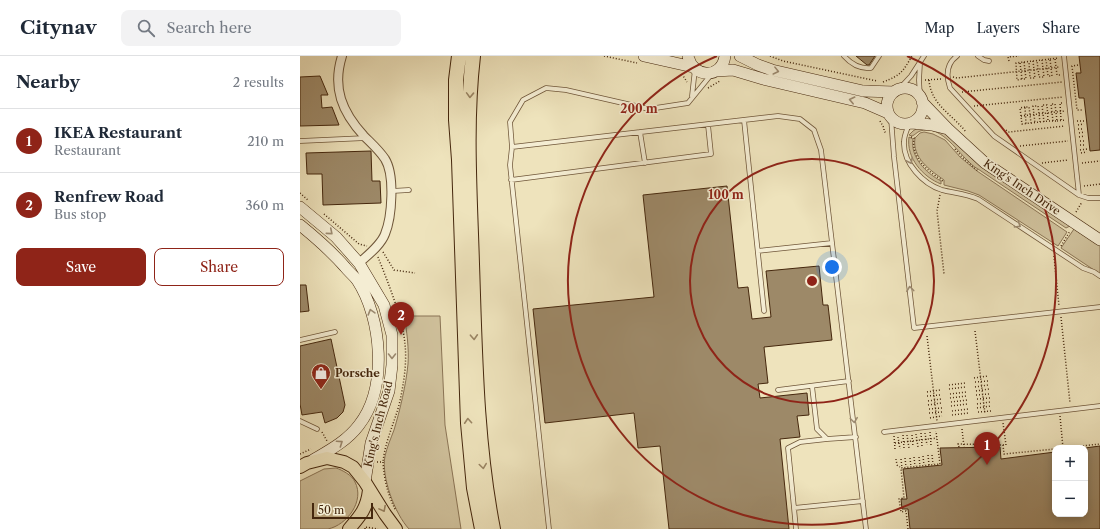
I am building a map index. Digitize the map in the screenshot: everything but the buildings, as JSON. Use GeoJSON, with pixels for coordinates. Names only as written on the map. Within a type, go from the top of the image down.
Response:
{"type":"FeatureCollection","features":[{"type":"Feature","properties":{"kind":"highway"},"geometry":{"type":"LineString","coordinates":[[462,56],[456,80],[456,120],[459,160],[467,408],[474,482],[482,529]]}},
{"type":"Feature","properties":{"kind":"highway"},"geometry":{"type":"LineString","coordinates":[[462,56],[470,78],[468,140],[476,386],[482,461],[493,529]]}},
{"type":"Feature","properties":{"kind":"main road"},"geometry":{"type":"LineString","coordinates":[[302,463],[327,458],[344,462],[353,467],[396,529]]}},
{"type":"Feature","properties":{"kind":"main road"},"geometry":{"type":"LineString","coordinates":[[349,529],[365,508],[367,486]]}},
{"type":"Feature","properties":{"kind":"street"},"geometry":{"type":"LineString","coordinates":[[342,56],[338,75],[338,88],[342,102],[349,118],[366,138],[376,146],[386,160],[391,182],[391,207],[385,234],[377,245],[359,263]]}},
{"type":"Feature","properties":{"kind":"street"},"geometry":{"type":"LineString","coordinates":[[644,56],[694,68],[703,73],[734,70],[763,79],[876,106],[901,124],[911,123],[932,125],[948,129]]}},
{"type":"Feature","properties":{"kind":"street"},"geometry":{"type":"LineString","coordinates":[[688,56],[689,61],[694,68]]}},
{"type":"Feature","properties":{"kind":"street"},"geometry":{"type":"LineString","coordinates":[[714,72],[724,63],[726,56]]}},
{"type":"Feature","properties":{"kind":"street","name":"King's Inch Drive"},"geometry":{"type":"LineString","coordinates":[[740,56],[772,70],[863,91],[896,91],[910,89],[948,129],[985,163],[1073,227],[1100,240]]}},
{"type":"Feature","properties":{"kind":"street"},"geometry":{"type":"LineString","coordinates":[[890,116],[888,102],[896,91]]}},
{"type":"Feature","properties":{"kind":"street"},"geometry":{"type":"LineString","coordinates":[[911,123],[918,119],[921,114],[923,108],[921,100]]}},
{"type":"Feature","properties":{"kind":"street","name":"King's Inch Road"},"geometry":{"type":"LineString","coordinates":[[300,207],[336,237],[359,263],[384,305],[392,335],[392,365],[389,391],[371,443],[368,461],[367,486]]}},
{"type":"Feature","properties":{"kind":"street","name":"King's Inch Road"},"geometry":{"type":"LineString","coordinates":[[300,225],[329,250],[357,280],[370,307],[378,337],[378,366],[376,385],[372,398],[360,424],[346,439],[302,463]]}},
{"type":"Feature","properties":{"kind":"lane"},"geometry":{"type":"LineString","coordinates":[[844,56],[849,62],[863,69],[871,68],[879,56]]}},
{"type":"Feature","properties":{"kind":"lane"},"geometry":{"type":"LineString","coordinates":[[896,91],[911,76],[924,56]]}},
{"type":"Feature","properties":{"kind":"lane"},"geometry":{"type":"LineString","coordinates":[[957,56],[950,65],[948,78],[950,88],[994,136],[1079,194],[1088,198],[1100,198]]}},
{"type":"Feature","properties":{"kind":"lane"},"geometry":{"type":"LineString","coordinates":[[978,56],[989,61]]}},
{"type":"Feature","properties":{"kind":"lane"},"geometry":{"type":"LineString","coordinates":[[1064,56],[1070,111],[1076,144],[1079,194]]}},
{"type":"Feature","properties":{"kind":"lane"},"geometry":{"type":"LineString","coordinates":[[920,62],[919,80],[921,100]]}},
{"type":"Feature","properties":{"kind":"lane"},"geometry":{"type":"LineString","coordinates":[[692,97],[694,68]]}},
{"type":"Feature","properties":{"kind":"lane"},"geometry":{"type":"LineString","coordinates":[[549,529],[511,180],[510,165],[512,147],[510,122],[523,100],[546,88],[566,90],[649,109],[688,103],[714,72]]}},
{"type":"Feature","properties":{"kind":"lane"},"geometry":{"type":"LineString","coordinates":[[512,147],[778,116],[800,119],[814,130],[821,150],[866,529]]}},
{"type":"Feature","properties":{"kind":"lane"},"geometry":{"type":"LineString","coordinates":[[890,116],[914,328],[1100,307]]}},
{"type":"Feature","properties":{"kind":"lane"},"geometry":{"type":"LineString","coordinates":[[744,120],[764,311]]}},
{"type":"Feature","properties":{"kind":"lane"},"geometry":{"type":"LineString","coordinates":[[911,123],[904,135],[905,151],[912,166],[925,180],[942,190],[978,199],[1083,268],[1100,276]]}},
{"type":"Feature","properties":{"kind":"lane"},"geometry":{"type":"LineString","coordinates":[[511,180],[711,154],[708,125]]}},
{"type":"Feature","properties":{"kind":"lane"},"geometry":{"type":"LineString","coordinates":[[640,132],[645,163]]}},
{"type":"Feature","properties":{"kind":"lane"},"geometry":{"type":"LineString","coordinates":[[300,141],[366,138]]}},
{"type":"Feature","properties":{"kind":"lane"},"geometry":{"type":"LineString","coordinates":[[391,191],[409,190]]}},
{"type":"Feature","properties":{"kind":"lane"},"geometry":{"type":"LineString","coordinates":[[758,251],[832,243]]}},
{"type":"Feature","properties":{"kind":"lane"},"geometry":{"type":"LineString","coordinates":[[300,340],[335,332]]}},
{"type":"Feature","properties":{"kind":"lane"},"geometry":{"type":"LineString","coordinates":[[778,390],[849,381]]}},
{"type":"Feature","properties":{"kind":"lane"},"geometry":{"type":"LineString","coordinates":[[812,386],[817,429],[827,439]]}},
{"type":"Feature","properties":{"kind":"lane"},"geometry":{"type":"LineString","coordinates":[[884,432],[1100,406]]}},
{"type":"Feature","properties":{"kind":"lane"},"geometry":{"type":"LineString","coordinates":[[300,421],[317,429]]}},
{"type":"Feature","properties":{"kind":"lane"},"geometry":{"type":"LineString","coordinates":[[796,529],[788,448],[800,442],[856,437]]}},
{"type":"Feature","properties":{"kind":"lane"},"geometry":{"type":"LineString","coordinates":[[794,508],[863,501]]}},
{"type":"Feature","properties":{"kind":"path"},"geometry":{"type":"LineString","coordinates":[[770,56],[791,63],[872,81],[883,82],[899,75],[904,70],[912,56]]}},
{"type":"Feature","properties":{"kind":"path"},"geometry":{"type":"LineString","coordinates":[[1009,61],[1008,57],[1019,56]]}},
{"type":"Feature","properties":{"kind":"path"},"geometry":{"type":"LineString","coordinates":[[1059,58],[1061,75],[1017,80],[1016,63],[1050,59],[1059,58]]}},
{"type":"Feature","properties":{"kind":"path"},"geometry":{"type":"LineString","coordinates":[[1050,59],[1052,76]]}},
{"type":"Feature","properties":{"kind":"path"},"geometry":{"type":"LineString","coordinates":[[1055,59],[1057,76]]}},
{"type":"Feature","properties":{"kind":"path"},"geometry":{"type":"LineString","coordinates":[[1042,60],[1044,77]]}},
{"type":"Feature","properties":{"kind":"path"},"geometry":{"type":"LineString","coordinates":[[1046,60],[1048,76]]}},
{"type":"Feature","properties":{"kind":"path"},"geometry":{"type":"LineString","coordinates":[[1033,61],[1035,78]]}},
{"type":"Feature","properties":{"kind":"path"},"geometry":{"type":"LineString","coordinates":[[1037,61],[1039,77]]}},
{"type":"Feature","properties":{"kind":"path"},"geometry":{"type":"LineString","coordinates":[[1020,62],[1022,79]]}},
{"type":"Feature","properties":{"kind":"path"},"geometry":{"type":"LineString","coordinates":[[1024,62],[1026,79]]}},
{"type":"Feature","properties":{"kind":"path"},"geometry":{"type":"LineString","coordinates":[[1029,62],[1030,78]]}},
{"type":"Feature","properties":{"kind":"path"},"geometry":{"type":"LineString","coordinates":[[1078,65],[1072,66],[1077,110],[1082,110]]}},
{"type":"Feature","properties":{"kind":"path"},"geometry":{"type":"LineString","coordinates":[[933,80],[1065,66]]}},
{"type":"Feature","properties":{"kind":"path"},"geometry":{"type":"LineString","coordinates":[[959,90],[962,92],[1062,82],[1067,78]]}},
{"type":"Feature","properties":{"kind":"path"},"geometry":{"type":"LineString","coordinates":[[929,80],[930,88],[937,102],[967,132]]}},
{"type":"Feature","properties":{"kind":"path"},"geometry":{"type":"LineString","coordinates":[[969,110],[974,106],[981,105],[1062,97],[1069,99]]}},
{"type":"Feature","properties":{"kind":"path"},"geometry":{"type":"LineString","coordinates":[[1060,103],[1062,120]]}},
{"type":"Feature","properties":{"kind":"path"},"geometry":{"type":"LineString","coordinates":[[1060,103],[1064,103],[1066,120],[1022,124],[1020,108],[1060,103]]}},
{"type":"Feature","properties":{"kind":"path"},"geometry":{"type":"LineString","coordinates":[[1051,104],[1053,121]]}},
{"type":"Feature","properties":{"kind":"path"},"geometry":{"type":"LineString","coordinates":[[1055,104],[1057,120]]}},
{"type":"Feature","properties":{"kind":"path"},"geometry":{"type":"LineString","coordinates":[[1042,105],[1044,122]]}},
{"type":"Feature","properties":{"kind":"path"},"geometry":{"type":"LineString","coordinates":[[1046,105],[1048,122]]}},
{"type":"Feature","properties":{"kind":"path"},"geometry":{"type":"LineString","coordinates":[[1033,106],[1035,123]]}},
{"type":"Feature","properties":{"kind":"path"},"geometry":{"type":"LineString","coordinates":[[1038,106],[1040,122]]}},
{"type":"Feature","properties":{"kind":"path"},"geometry":{"type":"LineString","coordinates":[[1025,107],[1026,124]]}},
{"type":"Feature","properties":{"kind":"path"},"geometry":{"type":"LineString","coordinates":[[1029,107],[1031,123]]}},
{"type":"Feature","properties":{"kind":"path"},"geometry":{"type":"LineString","coordinates":[[1021,116],[1070,111]]}},
{"type":"Feature","properties":{"kind":"path"},"geometry":{"type":"LineString","coordinates":[[878,118],[882,123],[884,131],[893,133]]}},
{"type":"Feature","properties":{"kind":"path"},"geometry":{"type":"LineString","coordinates":[[1006,130],[1009,132],[1065,126],[1073,122],[1084,120]]}},
{"type":"Feature","properties":{"kind":"path"},"geometry":{"type":"LineString","coordinates":[[1076,125],[1084,124]]}},
{"type":"Feature","properties":{"kind":"path"},"geometry":{"type":"LineString","coordinates":[[1076,129],[1084,128]]}},
{"type":"Feature","properties":{"kind":"path"},"geometry":{"type":"LineString","coordinates":[[1077,133],[1085,132]]}},
{"type":"Feature","properties":{"kind":"path"},"geometry":{"type":"LineString","coordinates":[[904,135],[914,138],[917,156],[925,167],[942,180],[942,190],[937,211],[944,274]]}},
{"type":"Feature","properties":{"kind":"path"},"geometry":{"type":"LineString","coordinates":[[1077,137],[1085,136]]}},
{"type":"Feature","properties":{"kind":"path"},"geometry":{"type":"LineString","coordinates":[[1076,144],[1086,140]]}},
{"type":"Feature","properties":{"kind":"path"},"geometry":{"type":"LineString","coordinates":[[1014,150],[1019,146],[1068,141],[1086,145]]}},
{"type":"Feature","properties":{"kind":"path"},"geometry":{"type":"LineString","coordinates":[[1079,150],[1087,149]]}},
{"type":"Feature","properties":{"kind":"path"},"geometry":{"type":"LineString","coordinates":[[1038,167],[1042,163],[1069,160],[1076,163]]}},
{"type":"Feature","properties":{"kind":"path"},"geometry":{"type":"LineString","coordinates":[[1082,163],[1100,161]]}},
{"type":"Feature","properties":{"kind":"path"},"geometry":{"type":"LineString","coordinates":[[1084,186],[1100,184]]}},
{"type":"Feature","properties":{"kind":"path"},"geometry":{"type":"LineString","coordinates":[[1071,410],[1054,256],[1080,216],[1075,213],[1081,204]]}},
{"type":"Feature","properties":{"kind":"path"},"geometry":{"type":"LineString","coordinates":[[975,331],[986,420]]}},
{"type":"Feature","properties":{"kind":"path"},"geometry":{"type":"LineString","coordinates":[[901,468],[940,464],[936,430],[938,430],[927,336]]}},
{"type":"Feature","properties":{"kind":"path"},"geometry":{"type":"LineString","coordinates":[[974,378],[988,376]]}},
{"type":"Feature","properties":{"kind":"path"},"geometry":{"type":"LineString","coordinates":[[974,382],[988,381]]}},
{"type":"Feature","properties":{"kind":"path"},"geometry":{"type":"LineString","coordinates":[[949,385],[965,383]]}},
{"type":"Feature","properties":{"kind":"path"},"geometry":{"type":"LineString","coordinates":[[975,386],[988,385]]}},
{"type":"Feature","properties":{"kind":"path"},"geometry":{"type":"LineString","coordinates":[[949,389],[965,388]]}},
{"type":"Feature","properties":{"kind":"path"},"geometry":{"type":"LineString","coordinates":[[976,391],[989,389]]}},
{"type":"Feature","properties":{"kind":"path"},"geometry":{"type":"LineString","coordinates":[[927,392],[940,390]]}},
{"type":"Feature","properties":{"kind":"path"},"geometry":{"type":"LineString","coordinates":[[950,394],[966,392]]}},
{"type":"Feature","properties":{"kind":"path"},"geometry":{"type":"LineString","coordinates":[[976,395],[990,394]]}},
{"type":"Feature","properties":{"kind":"path"},"geometry":{"type":"LineString","coordinates":[[927,396],[940,395]]}},
{"type":"Feature","properties":{"kind":"path"},"geometry":{"type":"LineString","coordinates":[[950,398],[966,396]]}},
{"type":"Feature","properties":{"kind":"path"},"geometry":{"type":"LineString","coordinates":[[976,399],[990,398]]}},
{"type":"Feature","properties":{"kind":"path"},"geometry":{"type":"LineString","coordinates":[[928,401],[941,399]]}},
{"type":"Feature","properties":{"kind":"path"},"geometry":{"type":"LineString","coordinates":[[951,402],[967,400]]}},
{"type":"Feature","properties":{"kind":"path"},"geometry":{"type":"LineString","coordinates":[[977,404],[990,402]]}},
{"type":"Feature","properties":{"kind":"path"},"geometry":{"type":"LineString","coordinates":[[928,405],[941,403]]}},
{"type":"Feature","properties":{"kind":"path"},"geometry":{"type":"LineString","coordinates":[[951,406],[967,404]]}},
{"type":"Feature","properties":{"kind":"path"},"geometry":{"type":"LineString","coordinates":[[977,408],[991,406]]}},
{"type":"Feature","properties":{"kind":"path"},"geometry":{"type":"LineString","coordinates":[[929,409],[942,408]]}},
{"type":"Feature","properties":{"kind":"path"},"geometry":{"type":"LineString","coordinates":[[952,411],[968,409]]}},
{"type":"Feature","properties":{"kind":"path"},"geometry":{"type":"LineString","coordinates":[[978,412],[991,411]]}},
{"type":"Feature","properties":{"kind":"path"},"geometry":{"type":"LineString","coordinates":[[929,413],[942,412]]}},
{"type":"Feature","properties":{"kind":"path"},"geometry":{"type":"LineString","coordinates":[[952,415],[968,413]]}},
{"type":"Feature","properties":{"kind":"path"},"geometry":{"type":"LineString","coordinates":[[930,418],[942,416]]}},
{"type":"Feature","properties":{"kind":"path"},"geometry":{"type":"LineString","coordinates":[[1060,416],[1063,445]]}},
{"type":"Feature","properties":{"kind":"path"},"geometry":{"type":"LineString","coordinates":[[1003,423],[1006,445],[1003,445],[1004,454],[1052,449]]}},
{"type":"Feature","properties":{"kind":"path"},"geometry":{"type":"LineString","coordinates":[[962,428],[964,447]]}},
{"type":"Feature","properties":{"kind":"path"},"geometry":{"type":"LineString","coordinates":[[317,429],[321,430],[327,442]]}},
{"type":"Feature","properties":{"kind":"path"},"geometry":{"type":"LineString","coordinates":[[930,432],[931,445]]}},
{"type":"Feature","properties":{"kind":"path"},"geometry":{"type":"LineString","coordinates":[[921,433],[922,446]]}},
{"type":"Feature","properties":{"kind":"path"},"geometry":{"type":"LineString","coordinates":[[925,433],[927,446]]}},
{"type":"Feature","properties":{"kind":"path"},"geometry":{"type":"LineString","coordinates":[[912,434],[913,447]]}},
{"type":"Feature","properties":{"kind":"path"},"geometry":{"type":"LineString","coordinates":[[916,434],[918,446]]}},
{"type":"Feature","properties":{"kind":"path"},"geometry":{"type":"LineString","coordinates":[[903,435],[904,448]]}},
{"type":"Feature","properties":{"kind":"path"},"geometry":{"type":"LineString","coordinates":[[907,435],[909,448]]}},
{"type":"Feature","properties":{"kind":"path"},"geometry":{"type":"LineString","coordinates":[[894,436],[895,449]]}},
{"type":"Feature","properties":{"kind":"path"},"geometry":{"type":"LineString","coordinates":[[898,436],[900,449]]}},
{"type":"Feature","properties":{"kind":"path"},"geometry":{"type":"LineString","coordinates":[[895,443],[937,438]]}},
{"type":"Feature","properties":{"kind":"path"},"geometry":{"type":"LineString","coordinates":[[958,447],[958,444],[1003,445]]}},
{"type":"Feature","properties":{"kind":"path"},"geometry":{"type":"LineString","coordinates":[[1088,445],[1100,444]]}},
{"type":"Feature","properties":{"kind":"path"},"geometry":{"type":"LineString","coordinates":[[302,463],[314,448]]}},
{"type":"Feature","properties":{"kind":"path"},"geometry":{"type":"LineString","coordinates":[[928,455],[929,465]]}},
{"type":"Feature","properties":{"kind":"path"},"geometry":{"type":"LineString","coordinates":[[932,455],[933,464]]}},
{"type":"Feature","properties":{"kind":"path"},"geometry":{"type":"LineString","coordinates":[[923,456],[924,465]]}},
{"type":"Feature","properties":{"kind":"path"},"geometry":{"type":"LineString","coordinates":[[914,457],[915,466]]}},
{"type":"Feature","properties":{"kind":"path"},"geometry":{"type":"LineString","coordinates":[[919,457],[920,466]]}},
{"type":"Feature","properties":{"kind":"path"},"geometry":{"type":"LineString","coordinates":[[901,458],[904,498],[899,499],[901,512],[906,511],[908,529]]}},
{"type":"Feature","properties":{"kind":"path"},"geometry":{"type":"LineString","coordinates":[[905,458],[906,467]]}},
{"type":"Feature","properties":{"kind":"path"},"geometry":{"type":"LineString","coordinates":[[910,458],[911,467]]}},
{"type":"Feature","properties":{"kind":"path"},"geometry":{"type":"LineString","coordinates":[[896,459],[897,465],[901,468]]}},
{"type":"Feature","properties":{"kind":"path"},"geometry":{"type":"LineString","coordinates":[[368,461],[383,462],[384,477],[388,495],[398,514]]}},
{"type":"Feature","properties":{"kind":"path"},"geometry":{"type":"LineString","coordinates":[[365,529],[365,527],[378,529]]}},
{"type":"Feature","properties":{"kind":"shaded area"},"geometry":{"type":"Polygon","coordinates":[[[919,127],[946,134],[980,166],[1070,226],[1066,228],[975,167],[947,139],[934,131],[920,131],[912,136],[909,135],[919,127]]]}},
{"type":"Feature","properties":{"kind":"shaded area"},"geometry":{"type":"Polygon","coordinates":[[[924,132],[933,134],[945,140],[960,157],[977,171],[1067,232],[1058,246],[979,195],[944,185],[944,180],[923,163],[916,152],[915,138],[920,133],[924,132]]]}},
{"type":"Feature","properties":{"kind":"shaded area"},"geometry":{"type":"Polygon","coordinates":[[[909,137],[913,139],[914,152],[920,164],[930,174],[941,181],[941,184],[928,177],[917,166],[910,152],[909,137]]]}},
{"type":"Feature","properties":{"kind":"shaded area"},"geometry":{"type":"Polygon","coordinates":[[[1074,229],[1100,246],[1100,274],[1061,248],[1074,229]]]}},
{"type":"Feature","properties":{"kind":"shaded area"},"geometry":{"type":"Polygon","coordinates":[[[404,316],[440,316],[445,425],[461,529],[409,529],[394,505],[387,484],[384,465],[385,456],[401,406],[408,364],[408,340],[404,316]]]}},
{"type":"Feature","properties":{"kind":"shaded area"},"geometry":{"type":"Polygon","coordinates":[[[336,468],[344,471],[354,479],[358,497],[352,511],[342,523],[335,527],[328,529],[300,529],[300,481],[324,469],[336,468]]]}},
{"type":"Feature","properties":{"kind":"place","name":"Renfrew Road"},"geometry":{"type":"Point","coordinates":[401,335]}},
{"type":"Feature","properties":{"kind":"place","name":"Porsche"},"geometry":{"type":"Point","coordinates":[321,390]}},
{"type":"Feature","properties":{"kind":"place","name":"IKEA Restaurant"},"geometry":{"type":"Point","coordinates":[987,465]}}]}
